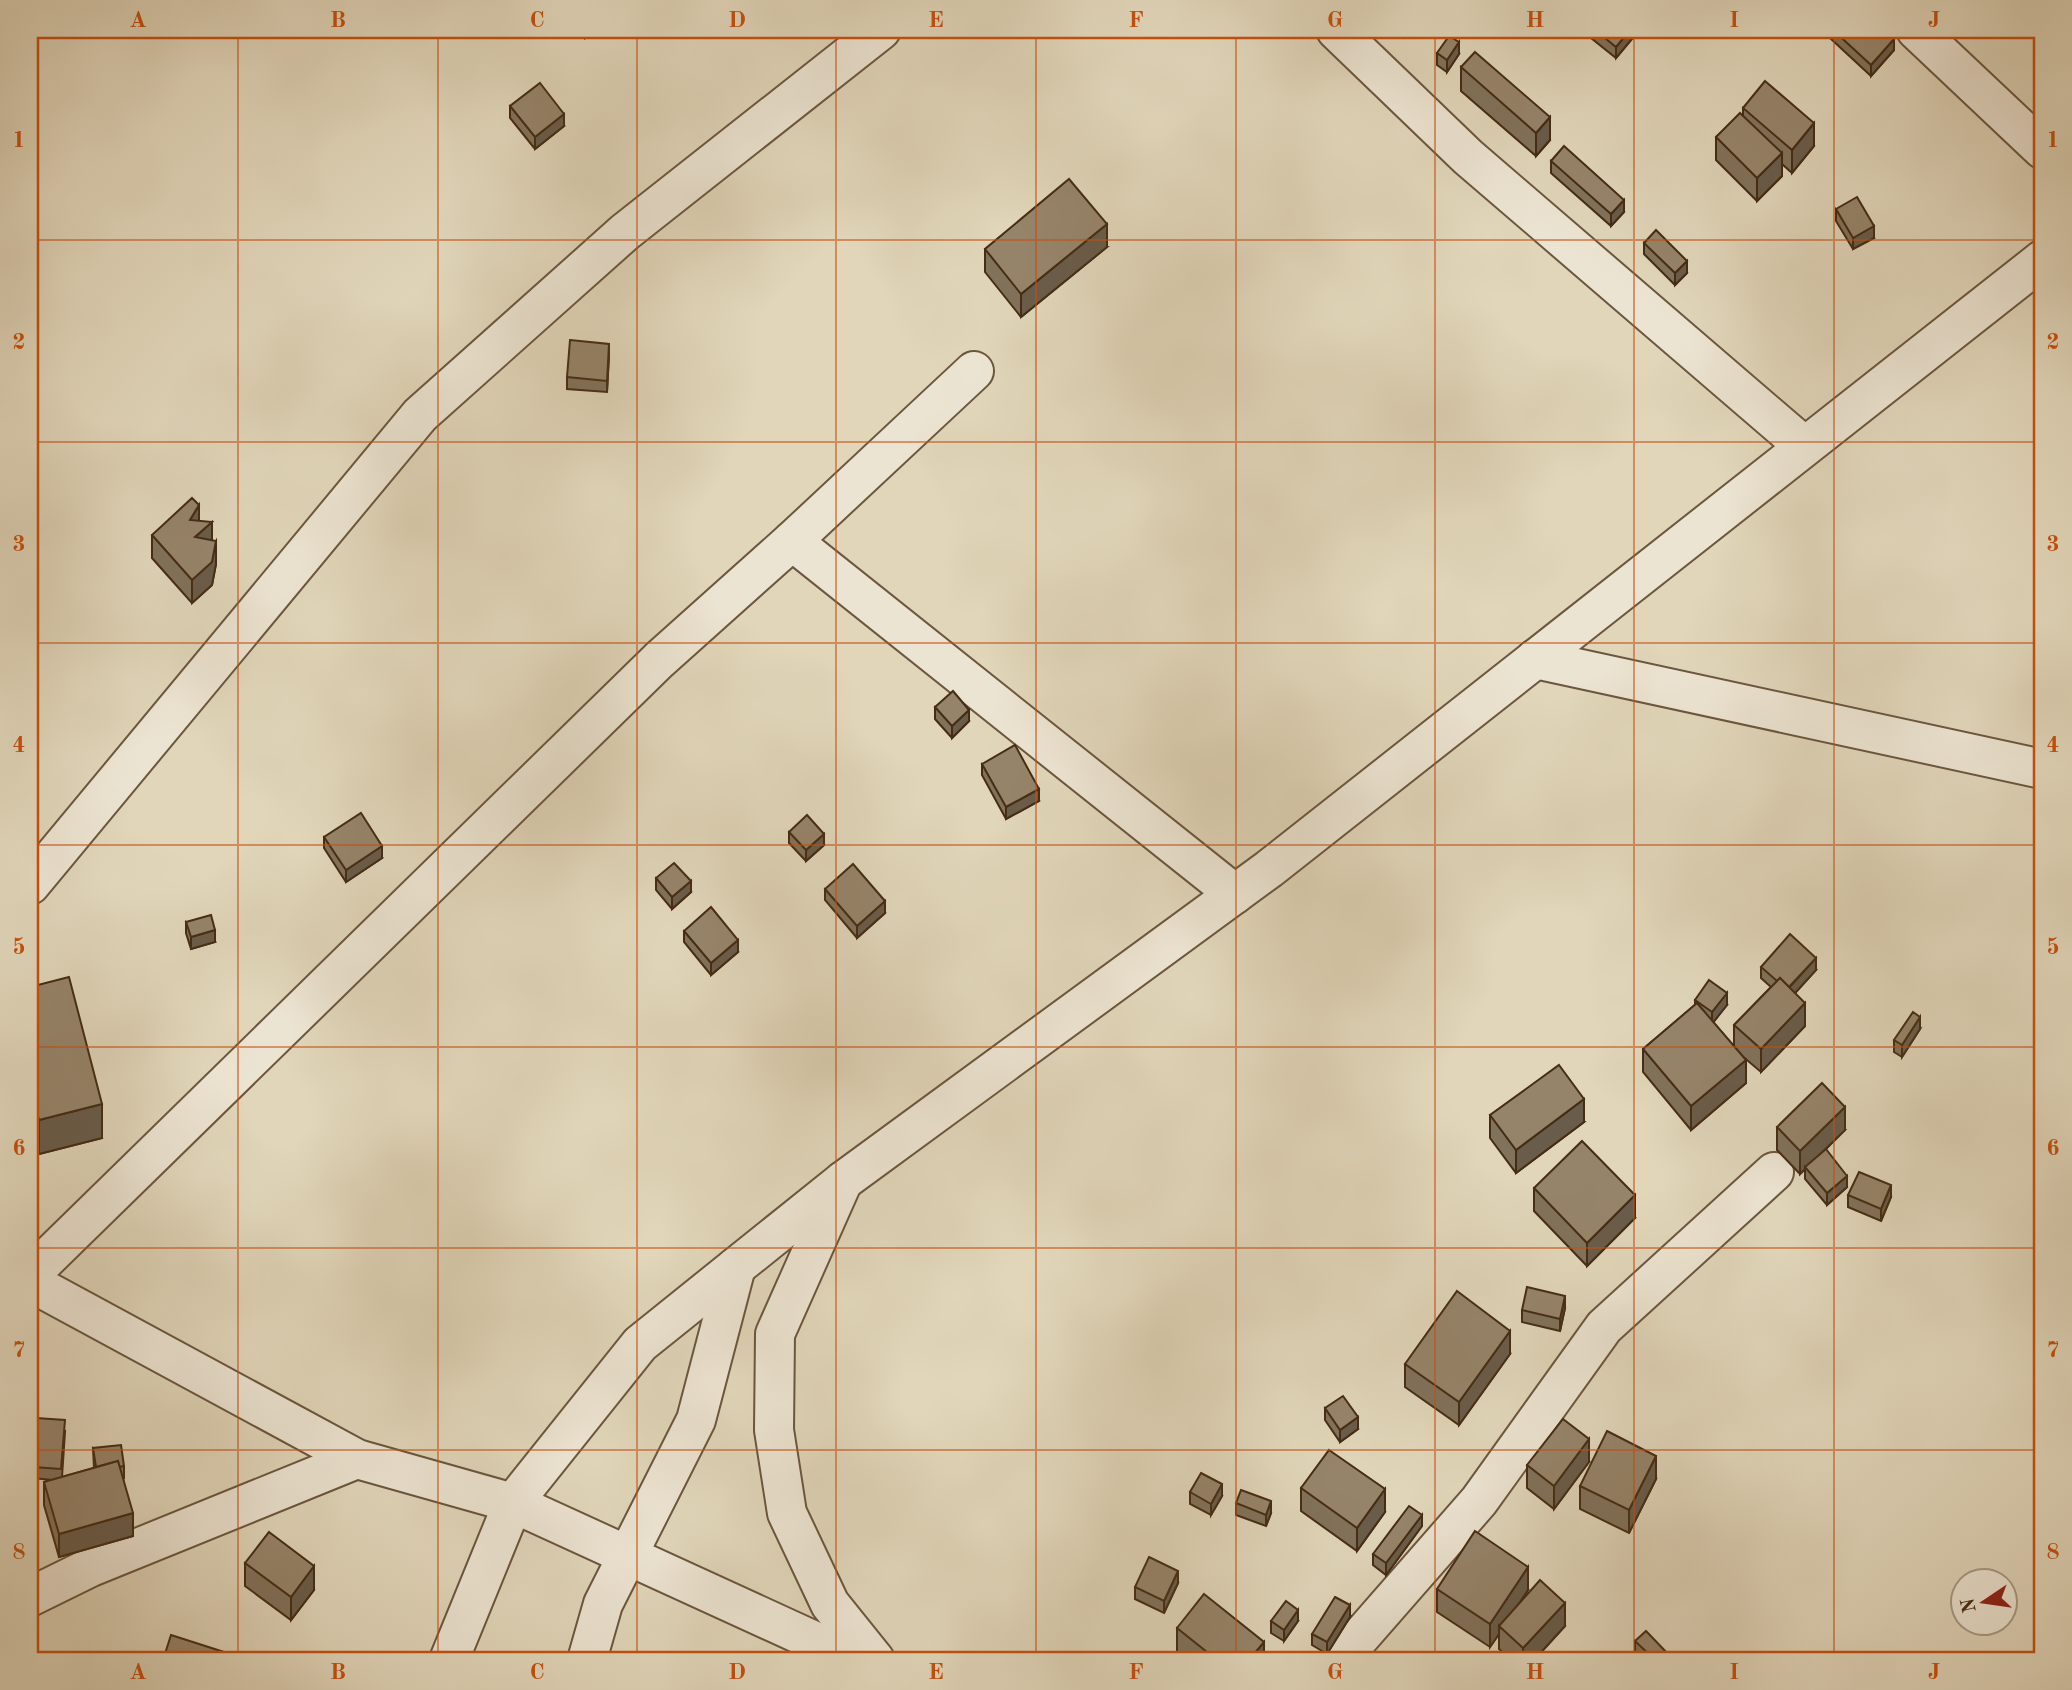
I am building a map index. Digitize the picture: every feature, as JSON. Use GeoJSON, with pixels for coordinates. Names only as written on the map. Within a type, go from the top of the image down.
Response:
{"type":"FeatureCollection","features":[{"type":"Feature","properties":{"kind":"street"},"geometry":{"type":"LineString","coordinates":[[30,884],[420,415],[625,232],[881,30]]}},
{"type":"Feature","properties":{"kind":"street"},"geometry":{"type":"LineString","coordinates":[[1336,30],[1468,157],[1804,446]]}},
{"type":"Feature","properties":{"kind":"street"},"geometry":{"type":"LineString","coordinates":[[1916,30],[2042,149]]}},
{"type":"Feature","properties":{"kind":"street"},"geometry":{"type":"LineString","coordinates":[[449,1660],[513,1503],[640,1344],[843,1181],[1235,894],[2042,260]]}},
{"type":"Feature","properties":{"kind":"street"},"geometry":{"type":"LineString","coordinates":[[30,1275],[659,660],[792,541],[974,371]]}},
{"type":"Feature","properties":{"kind":"street"},"geometry":{"type":"LineString","coordinates":[[792,541],[1235,894]]}},
{"type":"Feature","properties":{"kind":"street"},"geometry":{"type":"LineString","coordinates":[[1535,659],[2042,769]]}},
{"type":"Feature","properties":{"kind":"street"},"geometry":{"type":"LineString","coordinates":[[1340,1660],[1479,1501],[1604,1327],[1774,1172]]}},
{"type":"Feature","properties":{"kind":"street"},"geometry":{"type":"LineString","coordinates":[[843,1181],[775,1334],[774,1430],[787,1513],[830,1604],[875,1660]]}},
{"type":"Feature","properties":{"kind":"street"},"geometry":{"type":"LineString","coordinates":[[587,1660],[603,1604],[696,1420],[736,1267]]}},
{"type":"Feature","properties":{"kind":"street"},"geometry":{"type":"LineString","coordinates":[[30,1282],[357,1459],[513,1503],[856,1660]]}},
{"type":"Feature","properties":{"kind":"street"},"geometry":{"type":"LineString","coordinates":[[30,1597],[91,1567],[357,1459]]}},
{"type":"Feature","properties":{"kind":"building"},"geometry":{"type":"Polygon","coordinates":[[[1595,30],[1630,30],[1616,47],[1595,30]]]}},
{"type":"Feature","properties":{"kind":"building"},"geometry":{"type":"Polygon","coordinates":[[[1833,30],[1885,30],[1894,39],[1871,65],[1833,30]]]}},
{"type":"Feature","properties":{"kind":"building"},"geometry":{"type":"Polygon","coordinates":[[[1449,36],[1459,42],[1447,60],[1437,53],[1449,36]]]}},
{"type":"Feature","properties":{"kind":"building"},"geometry":{"type":"Polygon","coordinates":[[[1475,52],[1550,117],[1536,133],[1461,67],[1475,52]]]}},
{"type":"Feature","properties":{"kind":"building"},"geometry":{"type":"Polygon","coordinates":[[[1765,81],[1814,123],[1792,150],[1743,108],[1765,81]]]}},
{"type":"Feature","properties":{"kind":"building"},"geometry":{"type":"Polygon","coordinates":[[[540,83],[564,114],[535,137],[510,106],[540,83]]]}},
{"type":"Feature","properties":{"kind":"building"},"geometry":{"type":"Polygon","coordinates":[[[1740,113],[1782,153],[1757,178],[1716,137],[1740,113]]]}},
{"type":"Feature","properties":{"kind":"building"},"geometry":{"type":"Polygon","coordinates":[[[1564,146],[1624,200],[1611,214],[1551,161],[1564,146]]]}},
{"type":"Feature","properties":{"kind":"building"},"geometry":{"type":"Polygon","coordinates":[[[1069,179],[1107,224],[1021,294],[985,249],[1069,179]]]}},
{"type":"Feature","properties":{"kind":"building"},"geometry":{"type":"Polygon","coordinates":[[[1857,197],[1874,226],[1853,238],[1836,209],[1857,197]]]}},
{"type":"Feature","properties":{"kind":"building"},"geometry":{"type":"Polygon","coordinates":[[[1656,230],[1687,261],[1675,273],[1644,243],[1656,230]]]}},
{"type":"Feature","properties":{"kind":"building"},"geometry":{"type":"Polygon","coordinates":[[[570,340],[609,344],[607,381],[567,377],[570,340]]]}},
{"type":"Feature","properties":{"kind":"building"},"geometry":{"type":"Polygon","coordinates":[[[192,498],[199,505],[190,520],[212,522],[195,537],[216,541],[212,562],[192,580],[152,535],[192,498]]]}},
{"type":"Feature","properties":{"kind":"building"},"geometry":{"type":"Polygon","coordinates":[[[953,691],[969,710],[952,726],[935,707],[953,691]]]}},
{"type":"Feature","properties":{"kind":"building"},"geometry":{"type":"Polygon","coordinates":[[[1015,745],[1039,789],[1006,807],[982,764],[1015,745]]]}},
{"type":"Feature","properties":{"kind":"building"},"geometry":{"type":"Polygon","coordinates":[[[361,813],[382,846],[346,870],[324,837],[361,813]]]}},
{"type":"Feature","properties":{"kind":"building"},"geometry":{"type":"Polygon","coordinates":[[[807,815],[824,834],[806,850],[789,832],[807,815]]]}},
{"type":"Feature","properties":{"kind":"building"},"geometry":{"type":"Polygon","coordinates":[[[674,863],[691,881],[672,897],[656,878],[674,863]]]}},
{"type":"Feature","properties":{"kind":"building"},"geometry":{"type":"Polygon","coordinates":[[[853,864],[885,901],[857,926],[825,889],[853,864]]]}},
{"type":"Feature","properties":{"kind":"building"},"geometry":{"type":"Polygon","coordinates":[[[711,907],[738,940],[711,963],[684,931],[711,907]]]}},
{"type":"Feature","properties":{"kind":"building"},"geometry":{"type":"Polygon","coordinates":[[[211,915],[215,930],[191,937],[186,922],[211,915]]]}},
{"type":"Feature","properties":{"kind":"building"},"geometry":{"type":"Polygon","coordinates":[[[1790,934],[1816,958],[1789,987],[1761,967],[1790,934]]]}},
{"type":"Feature","properties":{"kind":"building"},"geometry":{"type":"Polygon","coordinates":[[[69,977],[102,1104],[39,1120],[30,1086],[30,987],[69,977]]]}},
{"type":"Feature","properties":{"kind":"building"},"geometry":{"type":"Polygon","coordinates":[[[1780,978],[1805,1003],[1761,1049],[1734,1025],[1780,978]]]}},
{"type":"Feature","properties":{"kind":"building"},"geometry":{"type":"Polygon","coordinates":[[[1709,980],[1727,993],[1712,1012],[1695,1000],[1709,980]]]}},
{"type":"Feature","properties":{"kind":"building"},"geometry":{"type":"Polygon","coordinates":[[[1697,1003],[1746,1060],[1691,1106],[1643,1049],[1697,1003]]]}},
{"type":"Feature","properties":{"kind":"building"},"geometry":{"type":"Polygon","coordinates":[[[1913,1012],[1920,1017],[1902,1045],[1894,1040],[1913,1012]]]}},
{"type":"Feature","properties":{"kind":"building"},"geometry":{"type":"Polygon","coordinates":[[[1559,1065],[1584,1099],[1516,1150],[1490,1115],[1559,1065]]]}},
{"type":"Feature","properties":{"kind":"building"},"geometry":{"type":"Polygon","coordinates":[[[1822,1083],[1845,1107],[1800,1151],[1777,1127],[1822,1083]]]}},
{"type":"Feature","properties":{"kind":"building"},"geometry":{"type":"Polygon","coordinates":[[[1582,1141],[1635,1195],[1587,1243],[1534,1188],[1582,1141]]]}},
{"type":"Feature","properties":{"kind":"building"},"geometry":{"type":"Polygon","coordinates":[[[1826,1149],[1847,1176],[1827,1193],[1805,1167],[1826,1149]]]}},
{"type":"Feature","properties":{"kind":"building"},"geometry":{"type":"Polygon","coordinates":[[[1859,1172],[1891,1185],[1881,1209],[1848,1195],[1859,1172]]]}},
{"type":"Feature","properties":{"kind":"building"},"geometry":{"type":"Polygon","coordinates":[[[1527,1287],[1565,1296],[1560,1319],[1522,1310],[1527,1287]]]}},
{"type":"Feature","properties":{"kind":"building"},"geometry":{"type":"Polygon","coordinates":[[[1457,1291],[1510,1331],[1459,1402],[1405,1364],[1457,1291]]]}},
{"type":"Feature","properties":{"kind":"building"},"geometry":{"type":"Polygon","coordinates":[[[1343,1396],[1358,1417],[1340,1430],[1325,1408],[1343,1396]]]}},
{"type":"Feature","properties":{"kind":"building"},"geometry":{"type":"Polygon","coordinates":[[[36,1418],[65,1420],[61,1469],[33,1467],[36,1418]]]}},
{"type":"Feature","properties":{"kind":"building"},"geometry":{"type":"Polygon","coordinates":[[[1563,1419],[1589,1439],[1554,1486],[1527,1465],[1563,1419]]]}},
{"type":"Feature","properties":{"kind":"building"},"geometry":{"type":"Polygon","coordinates":[[[1607,1431],[1656,1456],[1629,1510],[1580,1486],[1607,1431]]]}},
{"type":"Feature","properties":{"kind":"building"},"geometry":{"type":"Polygon","coordinates":[[[121,1445],[124,1466],[119,1467],[118,1461],[96,1467],[93,1448],[121,1445]]]}},
{"type":"Feature","properties":{"kind":"building"},"geometry":{"type":"Polygon","coordinates":[[[1329,1450],[1385,1489],[1357,1528],[1301,1488],[1329,1450]]]}},
{"type":"Feature","properties":{"kind":"building"},"geometry":{"type":"Polygon","coordinates":[[[118,1461],[133,1513],[59,1534],[44,1482],[118,1461]]]}},
{"type":"Feature","properties":{"kind":"building"},"geometry":{"type":"Polygon","coordinates":[[[1201,1473],[1222,1484],[1211,1504],[1190,1492],[1201,1473]]]}},
{"type":"Feature","properties":{"kind":"building"},"geometry":{"type":"Polygon","coordinates":[[[1241,1490],[1271,1501],[1266,1515],[1236,1503],[1241,1490]]]}},
{"type":"Feature","properties":{"kind":"building"},"geometry":{"type":"Polygon","coordinates":[[[1409,1506],[1422,1515],[1386,1563],[1373,1554],[1409,1506]]]}},
{"type":"Feature","properties":{"kind":"building"},"geometry":{"type":"Polygon","coordinates":[[[30,1514],[38,1514],[36,1550],[30,1550],[30,1514]]]}},
{"type":"Feature","properties":{"kind":"building"},"geometry":{"type":"Polygon","coordinates":[[[1475,1531],[1528,1567],[1490,1624],[1437,1589],[1475,1531]]]}},
{"type":"Feature","properties":{"kind":"building"},"geometry":{"type":"Polygon","coordinates":[[[269,1532],[314,1566],[291,1597],[245,1563],[269,1532]]]}},
{"type":"Feature","properties":{"kind":"building"},"geometry":{"type":"Polygon","coordinates":[[[1149,1557],[1178,1571],[1164,1601],[1135,1587],[1149,1557]]]}},
{"type":"Feature","properties":{"kind":"building"},"geometry":{"type":"Polygon","coordinates":[[[1540,1580],[1565,1603],[1523,1648],[1499,1626],[1540,1580]]]}},
{"type":"Feature","properties":{"kind":"building"},"geometry":{"type":"Polygon","coordinates":[[[1204,1594],[1264,1642],[1249,1660],[1217,1660],[1177,1628],[1204,1594]]]}},
{"type":"Feature","properties":{"kind":"building"},"geometry":{"type":"Polygon","coordinates":[[[1335,1597],[1350,1605],[1327,1642],[1312,1634],[1335,1597]]]}},
{"type":"Feature","properties":{"kind":"building"},"geometry":{"type":"Polygon","coordinates":[[[1286,1601],[1298,1610],[1284,1630],[1271,1621],[1286,1601]]]}},
{"type":"Feature","properties":{"kind":"building"},"geometry":{"type":"Polygon","coordinates":[[[1646,1631],[1671,1657],[1668,1660],[1655,1660],[1635,1641],[1646,1631]]]}},
{"type":"Feature","properties":{"kind":"building"},"geometry":{"type":"Polygon","coordinates":[[[171,1635],[227,1653],[225,1660],[163,1660],[171,1635]]]}}]}
